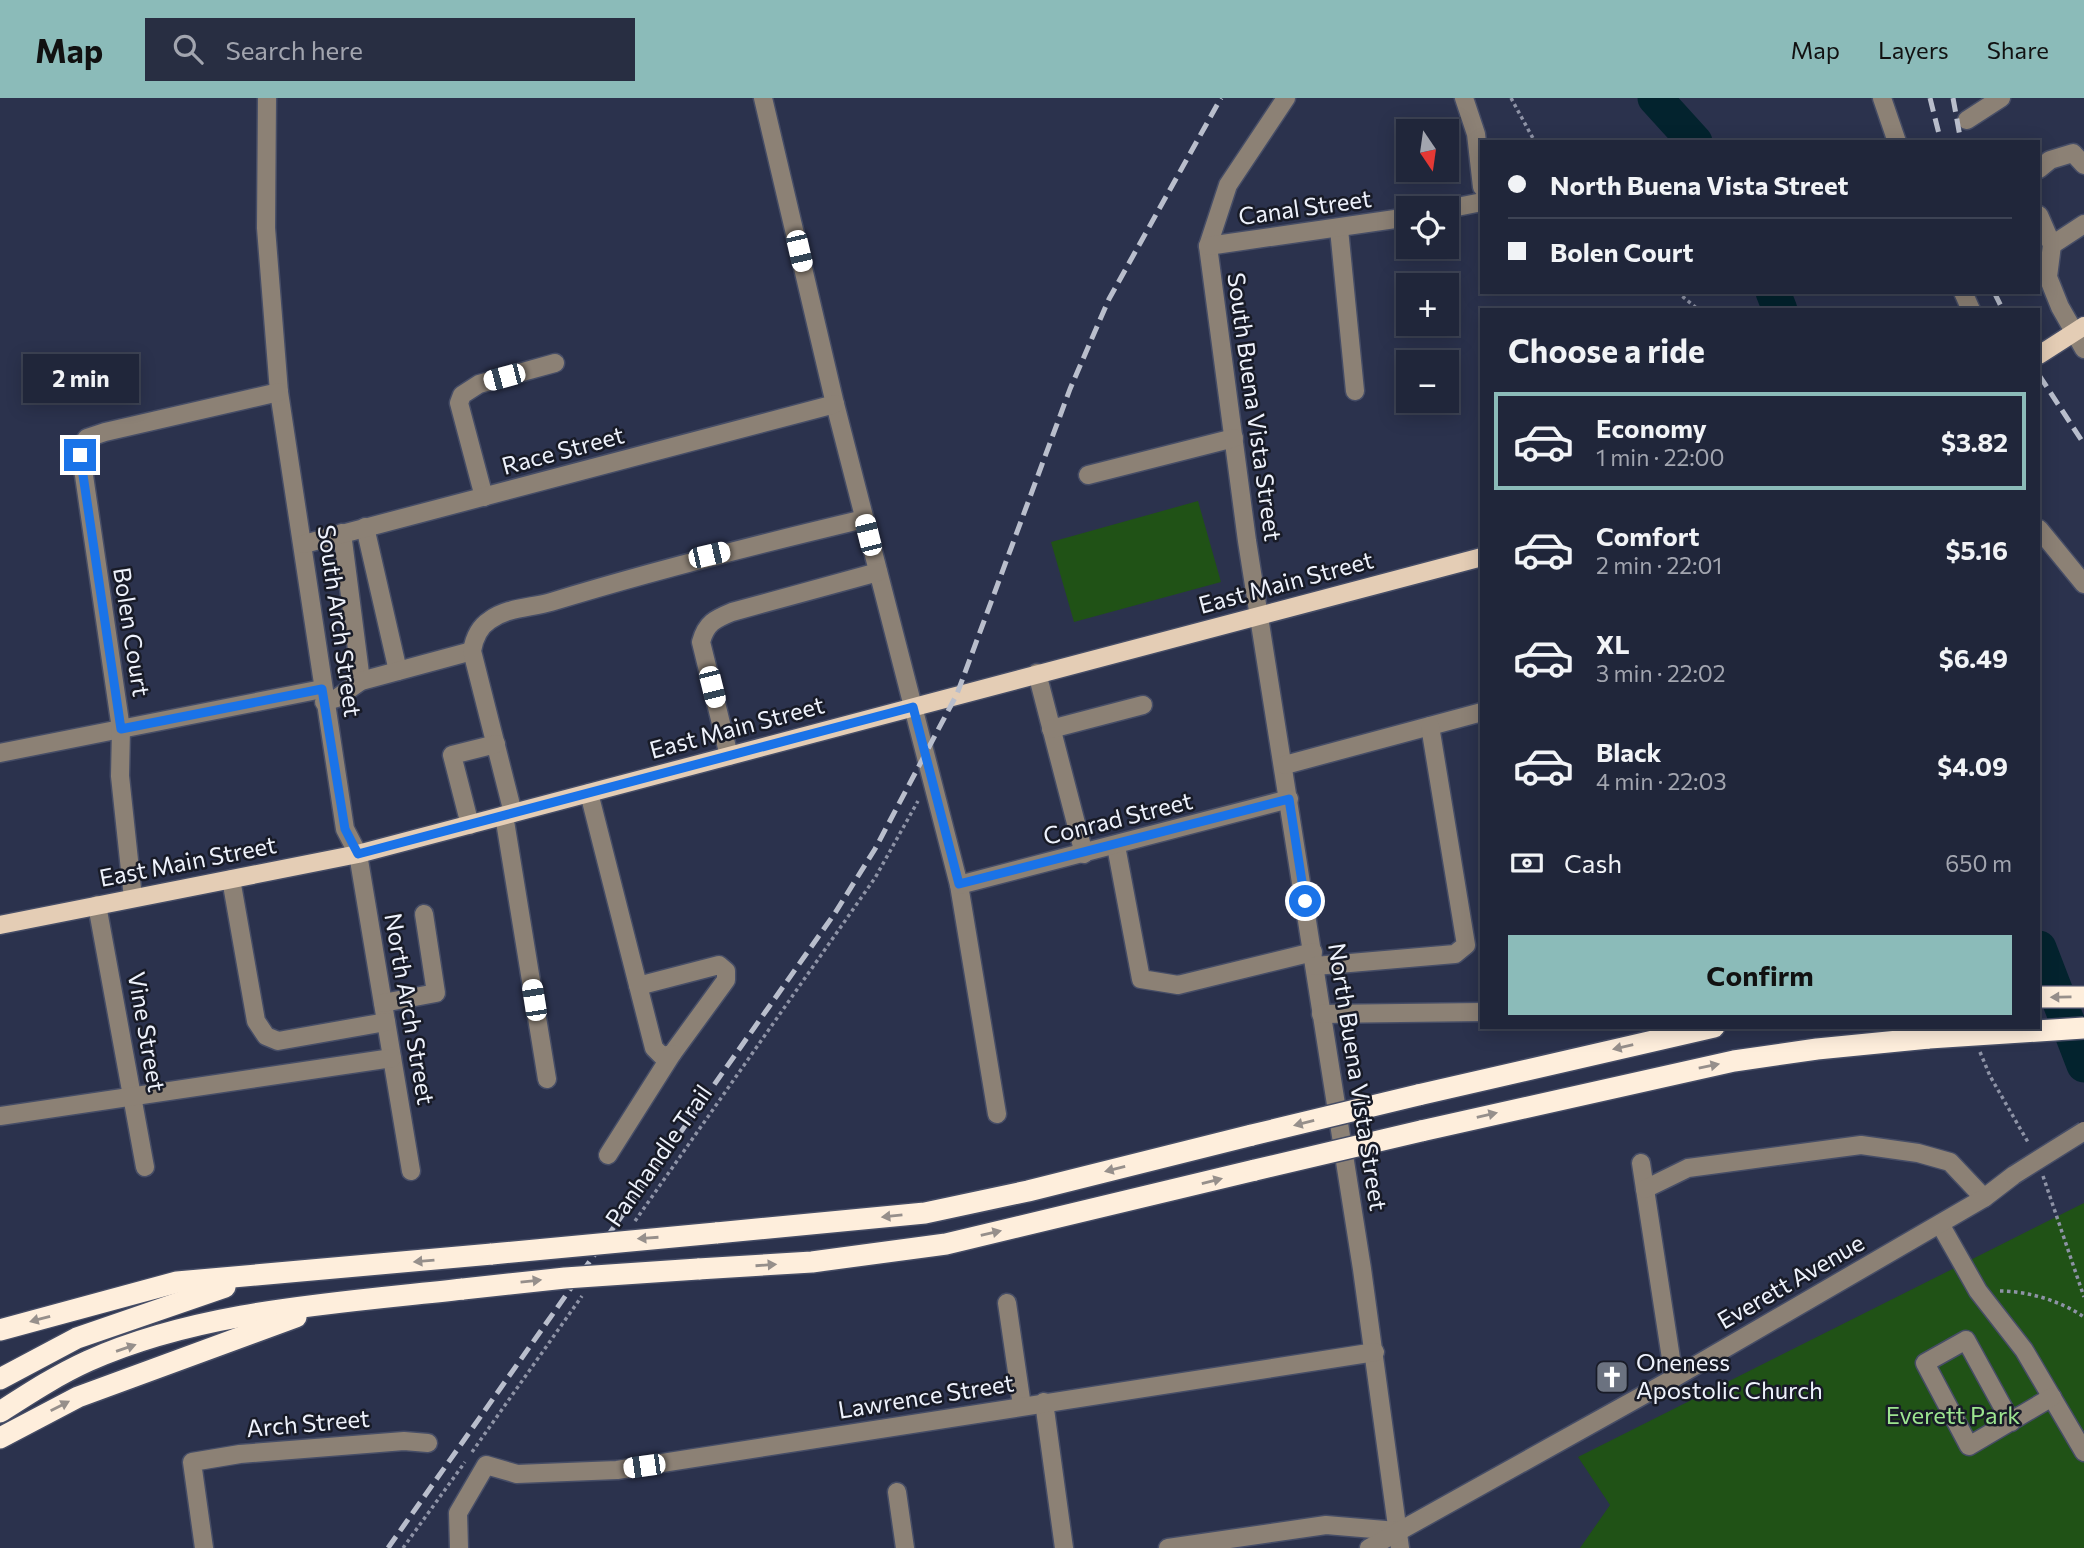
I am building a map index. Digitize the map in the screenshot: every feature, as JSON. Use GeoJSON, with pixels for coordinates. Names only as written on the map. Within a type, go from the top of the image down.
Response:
{"type":"FeatureCollection","features":[{"type":"Feature","properties":{"kind":"highway"},"geometry":{"type":"LineString","coordinates":[[2040,997],[2084,997]]}},
{"type":"Feature","properties":{"kind":"highway"},"geometry":{"type":"LineString","coordinates":[[0,1412],[88,1361],[141,1342],[207,1325],[330,1304],[463,1289],[565,1278],[812,1262],[946,1244],[1421,1131],[1734,1061],[1817,1049],[1929,1038],[2084,1028]]}},
{"type":"Feature","properties":{"kind":"highway"},"geometry":{"type":"LineString","coordinates":[[0,1330],[177,1282],[250,1278],[925,1213],[1028,1191],[1252,1135],[1705,1029]]}},
{"type":"Feature","properties":{"kind":"highway"},"geometry":{"type":"LineString","coordinates":[[0,1379],[77,1338],[250,1278]]}},
{"type":"Feature","properties":{"kind":"highway"},"geometry":{"type":"LineString","coordinates":[[0,1438],[78,1396],[152,1367],[222,1347],[330,1304]]}},
{"type":"Feature","properties":{"kind":"main road"},"geometry":{"type":"LineString","coordinates":[[2040,354],[2079,329]]}},
{"type":"Feature","properties":{"kind":"main road","name":"East Main Street"},"geometry":{"type":"LineString","coordinates":[[0,925],[358,854],[1480,558]]}},
{"type":"Feature","properties":{"kind":"street","name":"South Arch Street"},"geometry":{"type":"LineString","coordinates":[[267,98],[266,228],[279,392],[345,829],[358,854]]}},
{"type":"Feature","properties":{"kind":"street"},"geometry":{"type":"LineString","coordinates":[[763,98],[835,404],[959,884],[997,1114]]}},
{"type":"Feature","properties":{"kind":"street"},"geometry":{"type":"LineString","coordinates":[[1208,246],[1228,185],[1286,98]]}},
{"type":"Feature","properties":{"kind":"street"},"geometry":{"type":"LineString","coordinates":[[1464,98],[1476,134],[1480,169]]}},
{"type":"Feature","properties":{"kind":"street"},"geometry":{"type":"LineString","coordinates":[[1882,98],[1896,140]]}},
{"type":"Feature","properties":{"kind":"street"},"geometry":{"type":"LineString","coordinates":[[1967,120],[2001,98]]}},
{"type":"Feature","properties":{"kind":"street"},"geometry":{"type":"LineString","coordinates":[[2040,168],[2050,160],[2073,153],[2084,165]]}},
{"type":"Feature","properties":{"kind":"street"},"geometry":{"type":"LineString","coordinates":[[1459,207],[1480,202]]}},
{"type":"Feature","properties":{"kind":"street"},"geometry":{"type":"LineString","coordinates":[[2040,217],[2052,245],[2048,277],[2079,329],[2084,349]]}},
{"type":"Feature","properties":{"kind":"street","name":"Canal Street"},"geometry":{"type":"LineString","coordinates":[[1208,246],[1396,219]]}},
{"type":"Feature","properties":{"kind":"street"},"geometry":{"type":"LineString","coordinates":[[2052,245],[2084,224]]}},
{"type":"Feature","properties":{"kind":"street"},"geometry":{"type":"LineString","coordinates":[[1339,229],[1355,391]]}},
{"type":"Feature","properties":{"kind":"street","name":"South Buena Vista Street"},"geometry":{"type":"LineString","coordinates":[[1208,246],[1259,615]]}},
{"type":"Feature","properties":{"kind":"street"},"geometry":{"type":"LineString","coordinates":[[484,497],[459,402],[461,395],[479,384],[555,363]]}},
{"type":"Feature","properties":{"kind":"street","name":"Bolen Court"},"geometry":{"type":"LineString","coordinates":[[133,898],[120,776],[121,729],[80,455],[82,442],[105,432],[279,392]]}},
{"type":"Feature","properties":{"kind":"street","name":"Race Street"},"geometry":{"type":"LineString","coordinates":[[304,544],[835,404]]}},
{"type":"Feature","properties":{"kind":"street"},"geometry":{"type":"LineString","coordinates":[[1088,475],[1234,439]]}},
{"type":"Feature","properties":{"kind":"street"},"geometry":{"type":"LineString","coordinates":[[547,1079],[508,814],[496,744],[472,651],[474,638],[489,620],[510,610],[547,604],[709,555],[864,520]]}},
{"type":"Feature","properties":{"kind":"street"},"geometry":{"type":"LineString","coordinates":[[365,527],[398,671]]}},
{"type":"Feature","properties":{"kind":"street"},"geometry":{"type":"LineString","coordinates":[[2040,530],[2084,584]]}},
{"type":"Feature","properties":{"kind":"street"},"geometry":{"type":"LineString","coordinates":[[342,533],[361,681]]}},
{"type":"Feature","properties":{"kind":"street"},"geometry":{"type":"LineString","coordinates":[[729,756],[701,642],[704,629],[713,620],[732,612],[878,572]]}},
{"type":"Feature","properties":{"kind":"street","name":"North Buena Vista Street"},"geometry":{"type":"LineString","coordinates":[[1259,615],[1285,765],[1321,1014],[1375,1352],[1399,1540]]}},
{"type":"Feature","properties":{"kind":"street"},"geometry":{"type":"LineString","coordinates":[[0,753],[121,729],[323,696],[337,698],[361,681],[472,651]]}},
{"type":"Feature","properties":{"kind":"street"},"geometry":{"type":"LineString","coordinates":[[1037,673],[1084,854]]}},
{"type":"Feature","properties":{"kind":"street"},"geometry":{"type":"LineString","coordinates":[[1051,729],[1143,705]]}},
{"type":"Feature","properties":{"kind":"street"},"geometry":{"type":"LineString","coordinates":[[1285,765],[1480,713]]}},
{"type":"Feature","properties":{"kind":"street"},"geometry":{"type":"LineString","coordinates":[[1116,846],[1141,979],[1178,985],[1314,959],[1455,954],[1473,936],[1430,726]]}},
{"type":"Feature","properties":{"kind":"street"},"geometry":{"type":"LineString","coordinates":[[470,825],[452,755],[496,744]]}},
{"type":"Feature","properties":{"kind":"street"},"geometry":{"type":"LineString","coordinates":[[589,793],[654,1048],[662,1056],[672,1055]]}},
{"type":"Feature","properties":{"kind":"street","name":"Conrad Street"},"geometry":{"type":"LineString","coordinates":[[959,884],[1116,846],[1289,799]]}},
{"type":"Feature","properties":{"kind":"street","name":"North Arch Street"},"geometry":{"type":"LineString","coordinates":[[358,854],[411,1171]]}},
{"type":"Feature","properties":{"kind":"street"},"geometry":{"type":"LineString","coordinates":[[231,879],[256,1021],[266,1036],[278,1041],[386,1022]]}},
{"type":"Feature","properties":{"kind":"street","name":"Vine Street"},"geometry":{"type":"LineString","coordinates":[[97,905],[145,1167]]}},
{"type":"Feature","properties":{"kind":"street"},"geometry":{"type":"LineString","coordinates":[[383,1003],[436,993],[424,914]]}},
{"type":"Feature","properties":{"kind":"street"},"geometry":{"type":"LineString","coordinates":[[608,1155],[672,1055],[726,980],[726,971],[719,965],[638,986]]}},
{"type":"Feature","properties":{"kind":"street"},"geometry":{"type":"LineString","coordinates":[[1321,1014],[1480,1012]]}},
{"type":"Feature","properties":{"kind":"street"},"geometry":{"type":"LineString","coordinates":[[0,1116],[132,1094],[392,1058]]}},
{"type":"Feature","properties":{"kind":"street","name":"Everett Avenue"},"geometry":{"type":"LineString","coordinates":[[1369,1548],[1399,1540],[1984,1198],[2014,1175],[2084,1131]]}},
{"type":"Feature","properties":{"kind":"street"},"geometry":{"type":"LineString","coordinates":[[1645,1189],[1688,1168],[1861,1145],[1918,1153],[1950,1162],[1984,1198]]}},
{"type":"Feature","properties":{"kind":"street"},"geometry":{"type":"LineString","coordinates":[[1641,1163],[1674,1378]]}},
{"type":"Feature","properties":{"kind":"street"},"geometry":{"type":"LineString","coordinates":[[1940,1224],[1978,1291],[2024,1350],[2084,1452]]}},
{"type":"Feature","properties":{"kind":"street"},"geometry":{"type":"LineString","coordinates":[[1007,1303],[1022,1406]]}},
{"type":"Feature","properties":{"kind":"street"},"geometry":{"type":"LineString","coordinates":[[2011,1422],[1966,1340],[1925,1363],[1969,1446],[2011,1422],[2052,1397]]}},
{"type":"Feature","properties":{"kind":"street","name":"Lawrence Street"},"geometry":{"type":"LineString","coordinates":[[459,1548],[458,1513],[486,1465],[517,1474],[605,1471],[1375,1352]]}},
{"type":"Feature","properties":{"kind":"street"},"geometry":{"type":"LineString","coordinates":[[1044,1402],[1064,1548]]}},
{"type":"Feature","properties":{"kind":"street","name":"Arch Street"},"geometry":{"type":"LineString","coordinates":[[204,1548],[192,1462],[240,1454],[404,1441],[428,1443]]}},
{"type":"Feature","properties":{"kind":"street"},"geometry":{"type":"LineString","coordinates":[[897,1492],[905,1548]]}},
{"type":"Feature","properties":{"kind":"street"},"geometry":{"type":"LineString","coordinates":[[1167,1548],[1326,1525],[1399,1540]]}},
{"type":"Feature","properties":{"kind":"path"},"geometry":{"type":"LineString","coordinates":[[1511,98],[1534,140]]}},
{"type":"Feature","properties":{"kind":"path"},"geometry":{"type":"LineString","coordinates":[[1679,294],[1697,308]]}},
{"type":"Feature","properties":{"kind":"path","name":"Panhandle Trail"},"geometry":{"type":"LineString","coordinates":[[631,1226],[875,877],[914,811],[929,776]]}},
{"type":"Feature","properties":{"kind":"path"},"geometry":{"type":"LineString","coordinates":[[1978,1291],[2013,1291],[2054,1302],[2084,1317]]}},
{"type":"Feature","properties":{"kind":"path"},"geometry":{"type":"LineString","coordinates":[[403,1548],[583,1294]]}},
{"type":"Feature","properties":{"kind":"green space"},"geometry":{"type":"Polygon","coordinates":[[[1198,501],[1221,582],[1074,622],[1051,542],[1198,501]]]}},
{"type":"Feature","properties":{"kind":"green space","name":"Everett Park"},"geometry":{"type":"Polygon","coordinates":[[[2084,1203],[2084,1548],[1580,1548],[1610,1505],[1578,1457],[2084,1203]]]}},
{"type":"Feature","properties":{"kind":"waterway"},"geometry":{"type":"LineString","coordinates":[[1655,98],[1693,140]]}},
{"type":"Feature","properties":{"kind":"waterway"},"geometry":{"type":"LineString","coordinates":[[1774,294],[1779,308]]}},
{"type":"Feature","properties":{"kind":"waterway"},"geometry":{"type":"LineString","coordinates":[[2040,951],[2084,1065]]}},
{"type":"Feature","properties":{"kind":"railway"},"geometry":{"type":"LineString","coordinates":[[388,1548],[835,913],[875,849],[957,694],[1070,389],[1109,299],[1221,98]]}},
{"type":"Feature","properties":{"kind":"railway"},"geometry":{"type":"LineString","coordinates":[[1930,98],[1940,140]]}},
{"type":"Feature","properties":{"kind":"railway"},"geometry":{"type":"LineString","coordinates":[[1953,98],[1961,140]]}},
{"type":"Feature","properties":{"kind":"railway"},"geometry":{"type":"LineString","coordinates":[[1995,294],[2002,308]]}},
{"type":"Feature","properties":{"kind":"railway"},"geometry":{"type":"LineString","coordinates":[[2040,377],[2084,444]]}},
{"type":"Feature","properties":{"kind":"place","name":"Oneness Apostolic Church"},"geometry":{"type":"Point","coordinates":[1612,1377]}},
{"type":"Feature","properties":{"kind":"route"},"geometry":{"type":"LineString","coordinates":[[80,455],[121,729],[322,689],[345,829],[358,854],[913,707],[959,884],[1133,842],[1289,799],[1305,901]]}}]}
